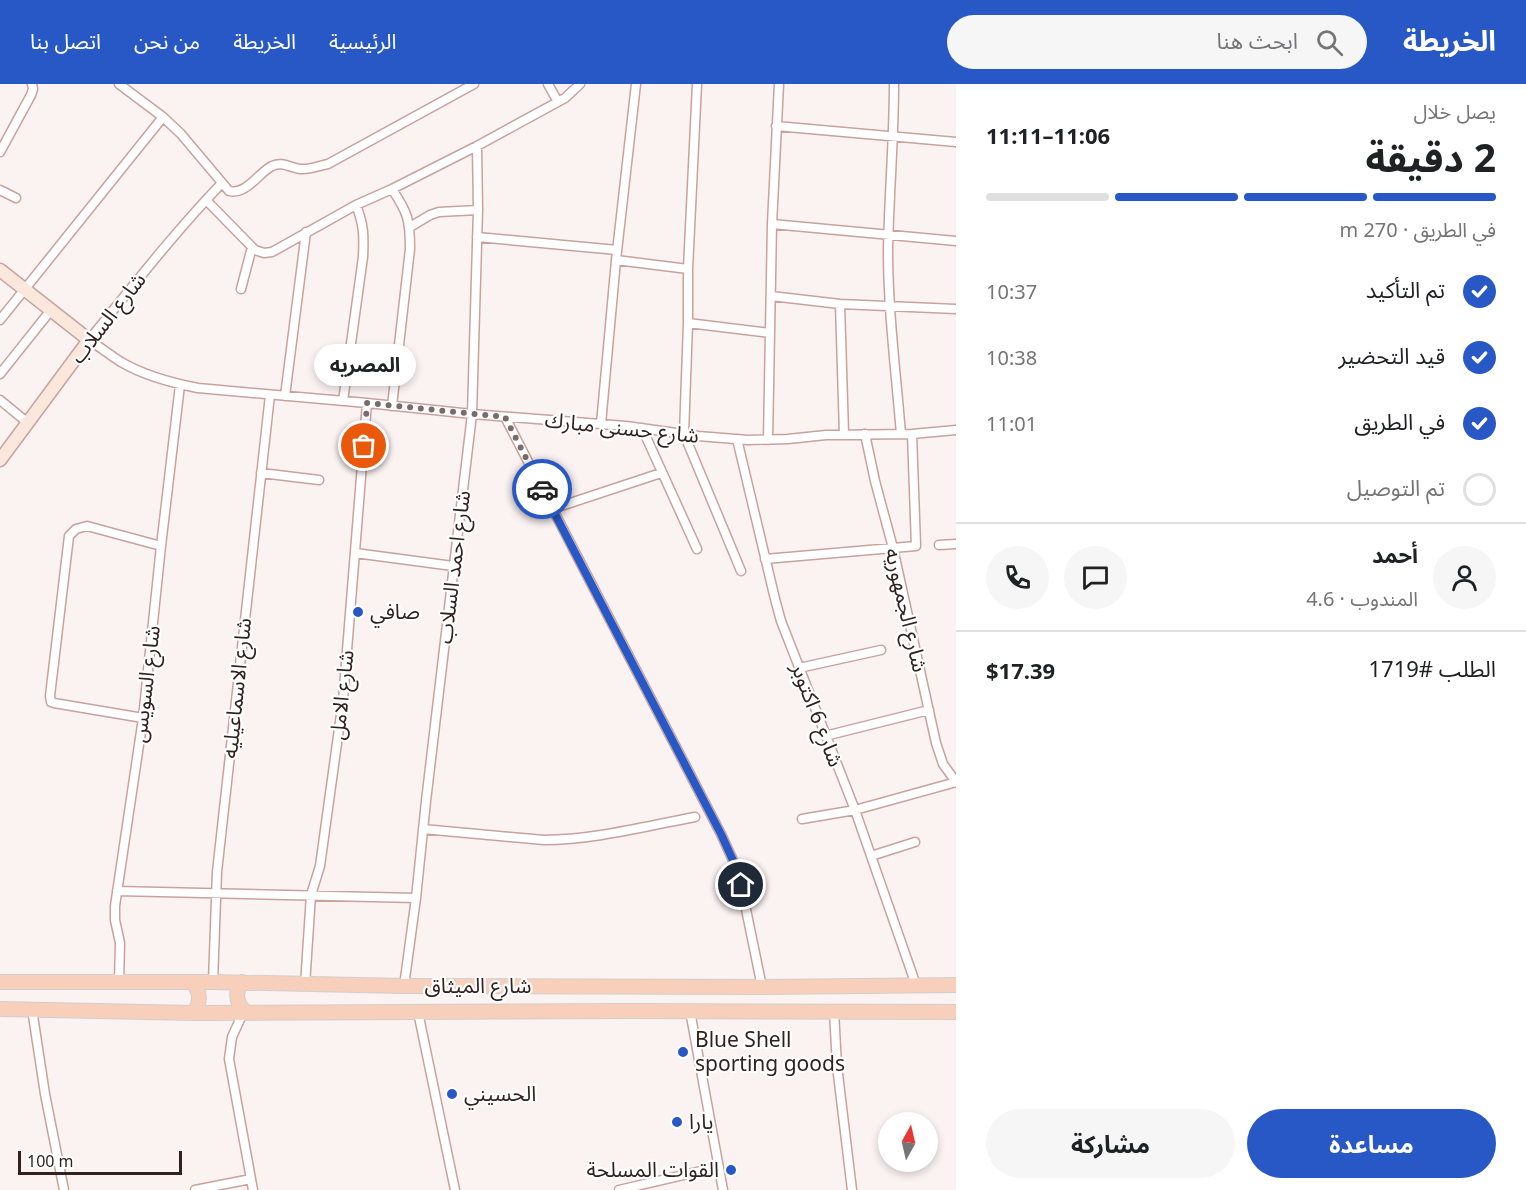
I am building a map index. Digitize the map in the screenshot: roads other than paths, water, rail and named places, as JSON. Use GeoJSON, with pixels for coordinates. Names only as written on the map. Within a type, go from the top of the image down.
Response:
{"type":"FeatureCollection","features":[{"type":"Feature","properties":{"kind":"main road","name":"شارع الميثاق"},"geometry":{"type":"LineString","coordinates":[[0,982],[242,982],[404,986],[956,985]]}},
{"type":"Feature","properties":{"kind":"main road"},"geometry":{"type":"LineString","coordinates":[[192,982],[200,997],[199,1005],[194,1013]]}},
{"type":"Feature","properties":{"kind":"main road"},"geometry":{"type":"LineString","coordinates":[[242,982],[237,990],[236,999],[244,1013]]}},
{"type":"Feature","properties":{"kind":"main road","name":"شارع الميثاق"},"geometry":{"type":"LineString","coordinates":[[0,1009],[194,1013],[956,1012]]}},
{"type":"Feature","properties":{"kind":"street"},"geometry":{"type":"LineString","coordinates":[[0,152],[31,95],[32,84]]}},
{"type":"Feature","properties":{"kind":"street"},"geometry":{"type":"LineString","coordinates":[[119,84],[163,117],[181,134],[229,191],[236,192],[242,190],[273,166],[286,164],[298,169],[327,164],[474,84]]}},
{"type":"Feature","properties":{"kind":"street"},"geometry":{"type":"LineString","coordinates":[[548,84],[558,102]]}},
{"type":"Feature","properties":{"kind":"street"},"geometry":{"type":"LineString","coordinates":[[206,200],[255,250],[264,253],[272,252],[356,205],[477,146],[558,102],[580,84]]}},
{"type":"Feature","properties":{"kind":"street"},"geometry":{"type":"LineString","coordinates":[[601,424],[616,255],[636,84]]}},
{"type":"Feature","properties":{"kind":"street"},"geometry":{"type":"LineString","coordinates":[[697,84],[688,269],[684,434],[741,571]]}},
{"type":"Feature","properties":{"kind":"street"},"geometry":{"type":"LineString","coordinates":[[768,440],[772,224],[779,84]]}},
{"type":"Feature","properties":{"kind":"street"},"geometry":{"type":"LineString","coordinates":[[894,84],[889,236],[890,306],[901,434]]}},
{"type":"Feature","properties":{"kind":"street"},"geometry":{"type":"LineString","coordinates":[[0,320],[163,117]]}},
{"type":"Feature","properties":{"kind":"street"},"geometry":{"type":"LineString","coordinates":[[776,126],[956,142]]}},
{"type":"Feature","properties":{"kind":"street","name":"شارع احمد السلاب"},"geometry":{"type":"LineString","coordinates":[[404,986],[472,414],[478,210],[477,146]]}},
{"type":"Feature","properties":{"kind":"street","name":"شارع السلاب"},"geometry":{"type":"LineString","coordinates":[[0,460],[89,340],[166,244],[222,183]]}},
{"type":"Feature","properties":{"kind":"street"},"geometry":{"type":"LineString","coordinates":[[392,189],[405,208],[410,226],[410,249],[392,406]]}},
{"type":"Feature","properties":{"kind":"street"},"geometry":{"type":"LineString","coordinates":[[0,190],[16,198]]}},
{"type":"Feature","properties":{"kind":"street"},"geometry":{"type":"LineString","coordinates":[[342,401],[363,257],[362,220],[356,205]]}},
{"type":"Feature","properties":{"kind":"street"},"geometry":{"type":"LineString","coordinates":[[410,226],[439,212],[478,210]]}},
{"type":"Feature","properties":{"kind":"street"},"geometry":{"type":"LineString","coordinates":[[772,224],[956,241]]}},
{"type":"Feature","properties":{"kind":"street"},"geometry":{"type":"LineString","coordinates":[[285,396],[306,232]]}},
{"type":"Feature","properties":{"kind":"street"},"geometry":{"type":"LineString","coordinates":[[477,237],[616,255],[688,269]]}},
{"type":"Feature","properties":{"kind":"street"},"geometry":{"type":"LineString","coordinates":[[241,289],[252,247]]}},
{"type":"Feature","properties":{"kind":"street","name":"شارع حسنى مبارك"},"geometry":{"type":"LineString","coordinates":[[0,270],[89,340],[122,362],[150,376],[180,385],[472,414],[601,424],[737,439],[768,440],[844,434],[912,434],[956,430]]}},
{"type":"Feature","properties":{"kind":"street"},"geometry":{"type":"LineString","coordinates":[[771,296],[840,304],[956,309]]}},
{"type":"Feature","properties":{"kind":"street"},"geometry":{"type":"LineString","coordinates":[[840,304],[844,434]]}},
{"type":"Feature","properties":{"kind":"street"},"geometry":{"type":"LineString","coordinates":[[0,374],[51,310]]}},
{"type":"Feature","properties":{"kind":"street"},"geometry":{"type":"LineString","coordinates":[[688,323],[770,333]]}},
{"type":"Feature","properties":{"kind":"street","name":"شارع السويس"},"geometry":{"type":"LineString","coordinates":[[119,982],[120,944],[115,906],[143,718],[180,385]]}},
{"type":"Feature","properties":{"kind":"street","name":"شارع الاسماعيليه"},"geometry":{"type":"LineString","coordinates":[[213,982],[215,893],[270,395]]}},
{"type":"Feature","properties":{"kind":"street"},"geometry":{"type":"LineString","coordinates":[[0,400],[28,423]]}},
{"type":"Feature","properties":{"kind":"street","name":"شارع الامل"},"geometry":{"type":"LineString","coordinates":[[305,985],[311,895],[320,866],[341,712],[367,403]]}},
{"type":"Feature","properties":{"kind":"street"},"geometry":{"type":"LineString","coordinates":[[505,417],[732,859],[743,892],[762,987]]}},
{"type":"Feature","properties":{"kind":"street"},"geometry":{"type":"LineString","coordinates":[[642,428],[697,549]]}},
{"type":"Feature","properties":{"kind":"street","name":"شارع الجمهوريه"},"geometry":{"type":"LineString","coordinates":[[866,434],[936,743],[944,764],[956,782]]}},
{"type":"Feature","properties":{"kind":"street"},"geometry":{"type":"LineString","coordinates":[[765,560],[916,546],[912,434]]}},
{"type":"Feature","properties":{"kind":"street","name":"شارع 6 اكتوبر"},"geometry":{"type":"LineString","coordinates":[[737,439],[781,621],[855,810],[916,985]]}},
{"type":"Feature","properties":{"kind":"street"},"geometry":{"type":"LineString","coordinates":[[261,473],[318,480]]}},
{"type":"Feature","properties":{"kind":"street"},"geometry":{"type":"LineString","coordinates":[[552,508],[661,473]]}},
{"type":"Feature","properties":{"kind":"street"},"geometry":{"type":"LineString","coordinates":[[143,718],[54,703],[50,696],[69,536],[76,529],[87,526],[161,546]]}},
{"type":"Feature","properties":{"kind":"street"},"geometry":{"type":"LineString","coordinates":[[939,545],[956,544]]}},
{"type":"Feature","properties":{"kind":"street"},"geometry":{"type":"LineString","coordinates":[[355,553],[453,566]]}},
{"type":"Feature","properties":{"kind":"street"},"geometry":{"type":"LineString","coordinates":[[799,668],[881,650]]}},
{"type":"Feature","properties":{"kind":"street"},"geometry":{"type":"LineString","coordinates":[[825,736],[929,710]]}},
{"type":"Feature","properties":{"kind":"street"},"geometry":{"type":"LineString","coordinates":[[802,819],[855,810],[956,782]]}},
{"type":"Feature","properties":{"kind":"street"},"geometry":{"type":"LineString","coordinates":[[423,829],[563,840],[695,817]]}},
{"type":"Feature","properties":{"kind":"street"},"geometry":{"type":"LineString","coordinates":[[871,856],[915,842]]}},
{"type":"Feature","properties":{"kind":"street"},"geometry":{"type":"LineString","coordinates":[[117,891],[416,898]]}},
{"type":"Feature","properties":{"kind":"street"},"geometry":{"type":"LineString","coordinates":[[32,1009],[45,1094],[64,1190]]}},
{"type":"Feature","properties":{"kind":"street"},"geometry":{"type":"LineString","coordinates":[[690,1011],[723,1190]]}},
{"type":"Feature","properties":{"kind":"street"},"geometry":{"type":"LineString","coordinates":[[834,1011],[837,1066],[852,1190]]}},
{"type":"Feature","properties":{"kind":"street"},"geometry":{"type":"LineString","coordinates":[[418,1012],[455,1190]]}},
{"type":"Feature","properties":{"kind":"street"},"geometry":{"type":"LineString","coordinates":[[244,1013],[232,1037],[229,1059],[253,1190]]}},
{"type":"Feature","properties":{"kind":"street"},"geometry":{"type":"LineString","coordinates":[[619,1190],[718,1167]]}},
{"type":"Feature","properties":{"kind":"street"},"geometry":{"type":"LineString","coordinates":[[195,1190],[251,1179]]}},
{"type":"Feature","properties":{"kind":"place","name":"المصريه"},"geometry":{"type":"Point","coordinates":[364,446]}},
{"type":"Feature","properties":{"kind":"place","name":"صافي"},"geometry":{"type":"Point","coordinates":[358,612]}},
{"type":"Feature","properties":{"kind":"place","name":"Blue Shell sporting goods"},"geometry":{"type":"Point","coordinates":[683,1052]}},
{"type":"Feature","properties":{"kind":"place","name":"الحسيني"},"geometry":{"type":"Point","coordinates":[452,1094]}},
{"type":"Feature","properties":{"kind":"place","name":"يارا"},"geometry":{"type":"Point","coordinates":[677,1122]}},
{"type":"Feature","properties":{"kind":"place","name":"القوات المسلحة"},"geometry":{"type":"Point","coordinates":[731,1170]}}]}
